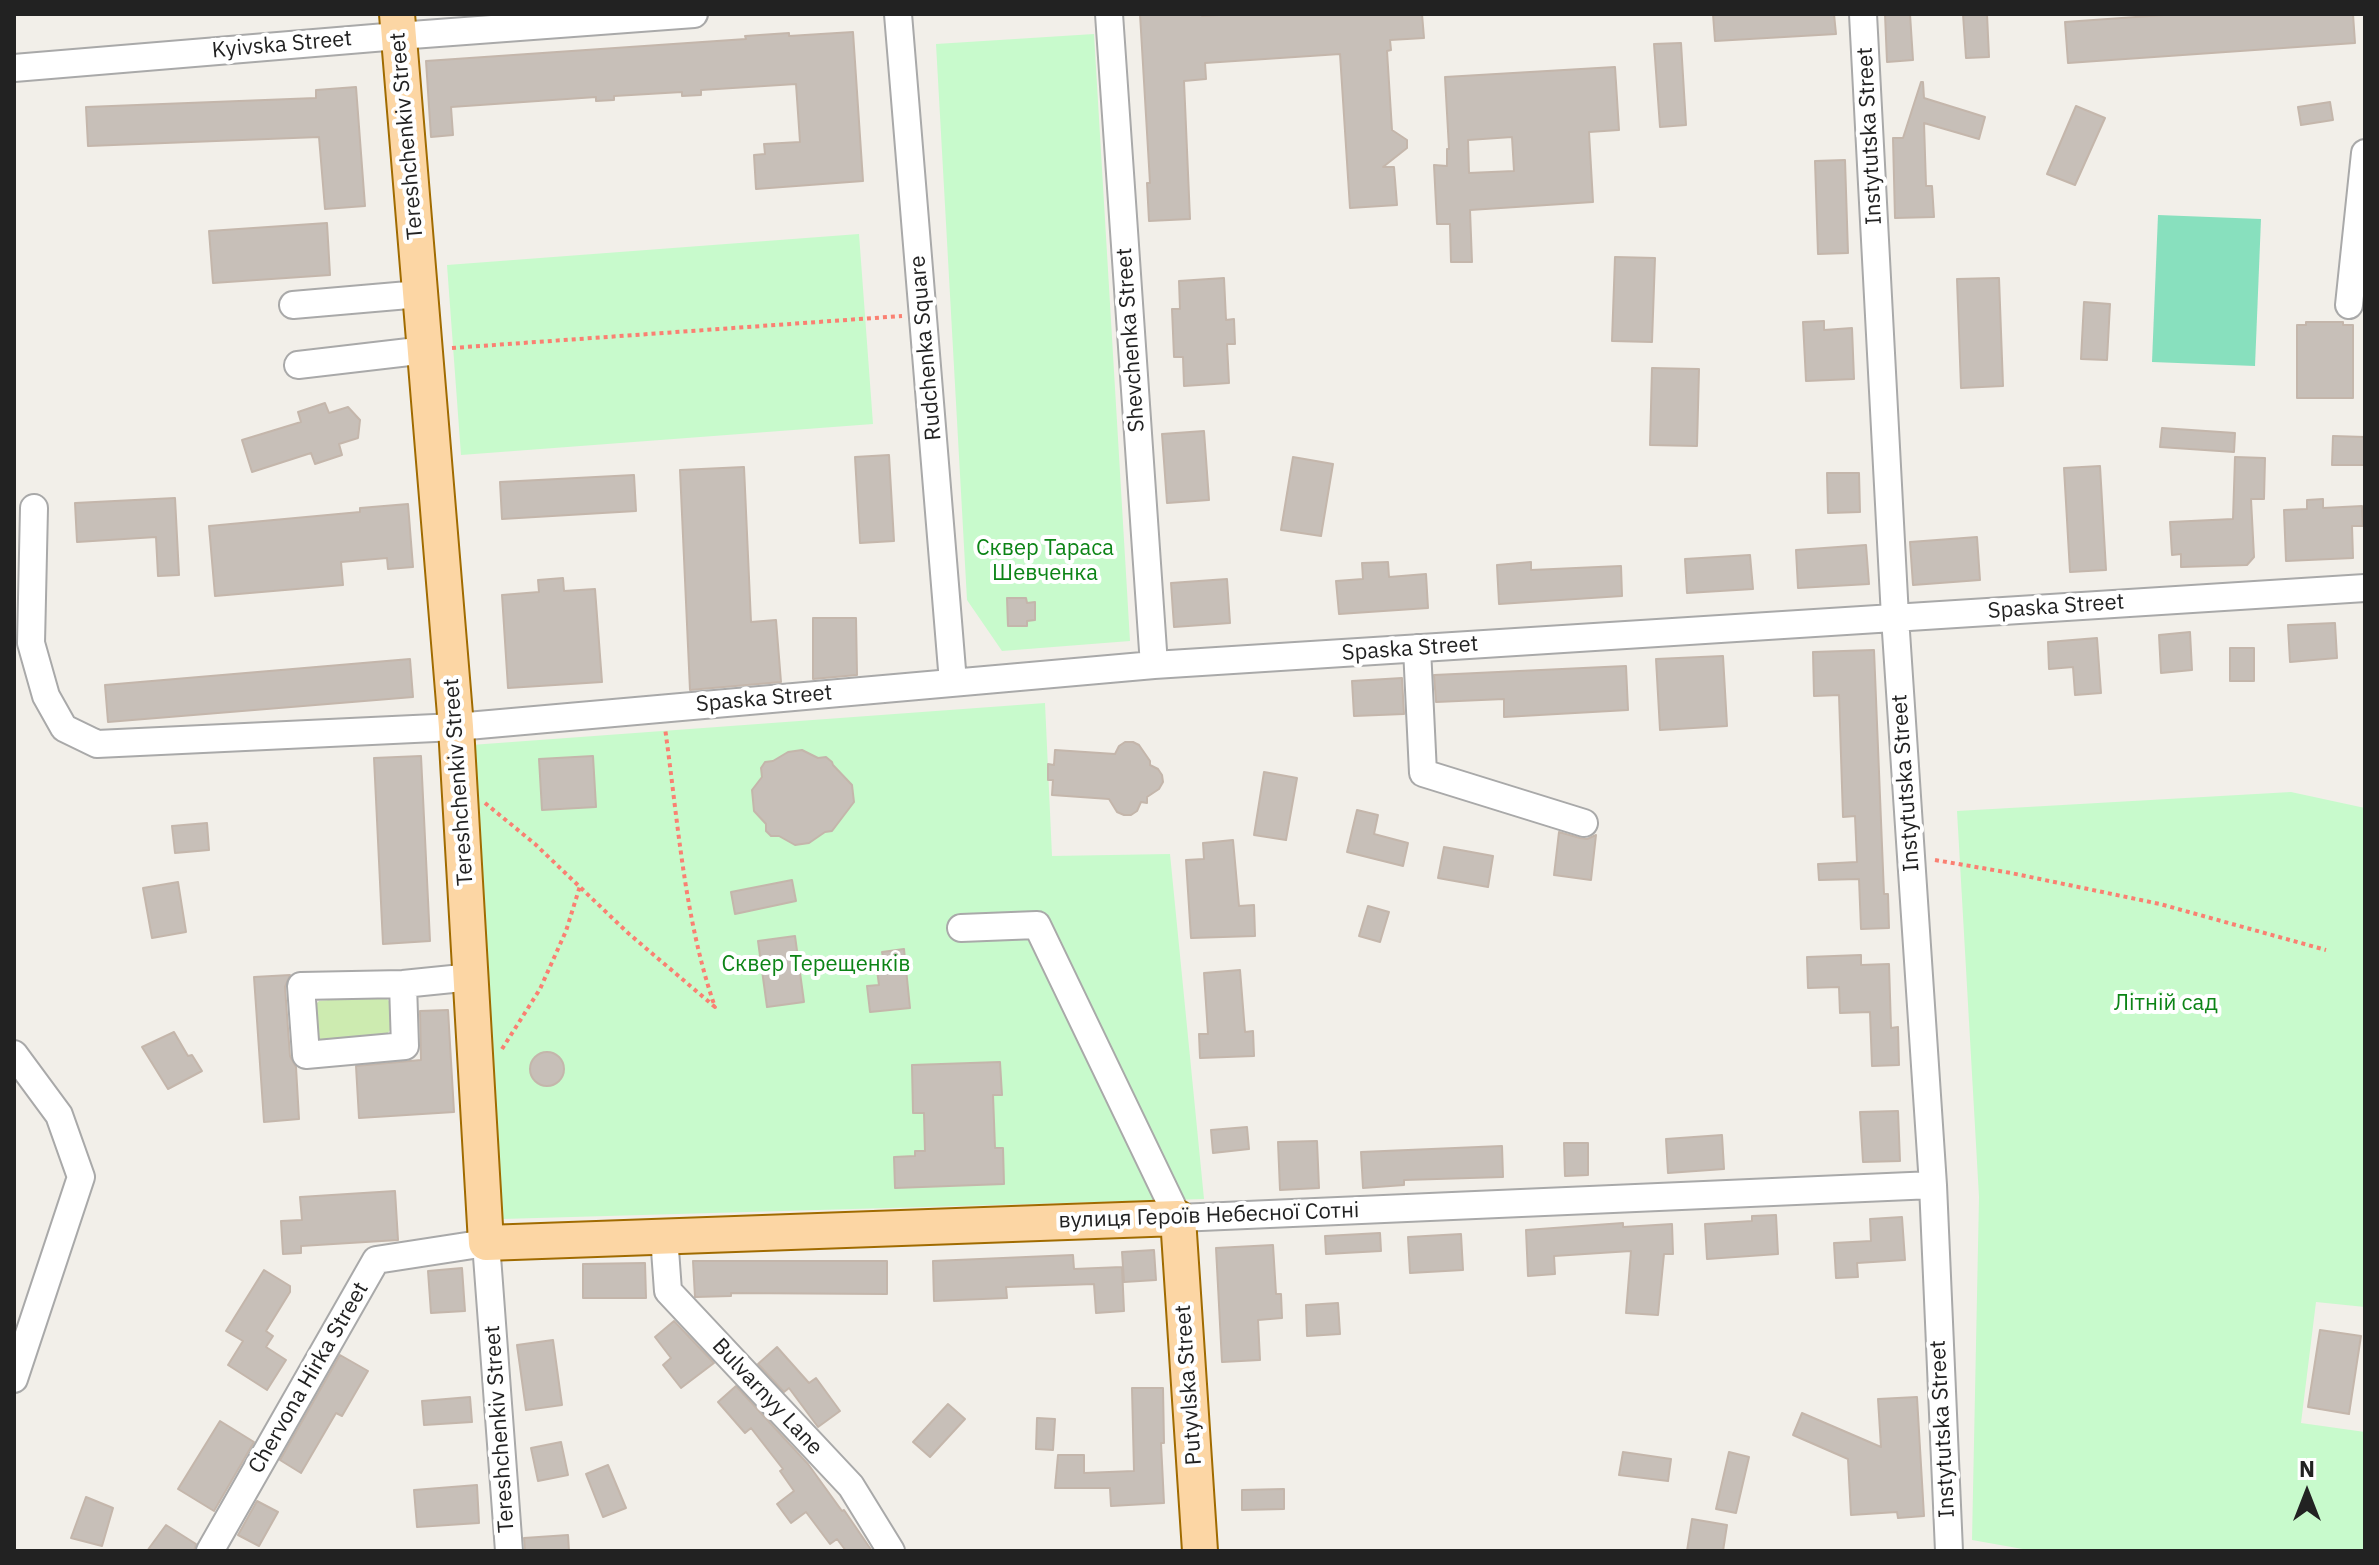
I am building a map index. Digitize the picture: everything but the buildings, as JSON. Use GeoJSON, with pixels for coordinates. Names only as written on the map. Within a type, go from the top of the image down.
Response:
{"type":"FeatureCollection","features":[{"type":"Feature","properties":{"kind":"main road","name":"Tereshchenkiv Street"},"geometry":{"type":"LineString","coordinates":[[398,25],[456,727],[486,1243]]}},
{"type":"Feature","properties":{"kind":"main road","name":"вулиця Героїв Небесної Сотні"},"geometry":{"type":"LineString","coordinates":[[486,1243],[1178,1218]]}},
{"type":"Feature","properties":{"kind":"main road","name":"Putyvlska Street"},"geometry":{"type":"LineString","coordinates":[[1178,1218],[1200,1551]]}},
{"type":"Feature","properties":{"kind":"street","name":"Kyivska Street"},"geometry":{"type":"LineString","coordinates":[[14,68],[398,25],[694,14]]}},
{"type":"Feature","properties":{"kind":"street","name":"Rudchenka Square"},"geometry":{"type":"LineString","coordinates":[[898,14],[953,682]]}},
{"type":"Feature","properties":{"kind":"street","name":"Shevchenka Street"},"geometry":{"type":"LineString","coordinates":[[1109,14],[1154,665]]}},
{"type":"Feature","properties":{"kind":"street","name":"Instytutska Street"},"geometry":{"type":"LineString","coordinates":[[1863,14],[1895,617],[1933,1185],[1949,1546]]}},
{"type":"Feature","properties":{"kind":"street"},"geometry":{"type":"LineString","coordinates":[[2349,305],[2365,153]]}},
{"type":"Feature","properties":{"kind":"street"},"geometry":{"type":"LineString","coordinates":[[293,305],[420,294]]}},
{"type":"Feature","properties":{"kind":"street"},"geometry":{"type":"LineString","coordinates":[[298,365],[426,350]]}},
{"type":"Feature","properties":{"kind":"street","name":"Spaska Street"},"geometry":{"type":"LineString","coordinates":[[34,508],[31,643],[46,696],[64,728],[97,744],[456,727],[1154,665],[2365,588]]}},
{"type":"Feature","properties":{"kind":"street"},"geometry":{"type":"LineString","coordinates":[[1417,648],[1423,773],[1584,823]]}},
{"type":"Feature","properties":{"kind":"street"},"geometry":{"type":"LineString","coordinates":[[961,928],[1037,925],[1178,1218]]}},
{"type":"Feature","properties":{"kind":"street"},"geometry":{"type":"LineString","coordinates":[[403,984],[405,1046],[306,1055],[301,986],[403,984],[472,977]]}},
{"type":"Feature","properties":{"kind":"street"},"geometry":{"type":"LineString","coordinates":[[14,1054],[59,1115],[81,1177],[14,1379]]}},
{"type":"Feature","properties":{"kind":"street","name":"вулиця Героїв Небесної Сотні"},"geometry":{"type":"LineString","coordinates":[[1178,1218],[1933,1185]]}},
{"type":"Feature","properties":{"kind":"street","name":"Bulvarnyy Lane"},"geometry":{"type":"LineString","coordinates":[[664,1236],[668,1291],[851,1486],[891,1551]]}},
{"type":"Feature","properties":{"kind":"street","name":"Chervona Hirka Street"},"geometry":{"type":"LineString","coordinates":[[210,1551],[376,1260],[486,1243]]}},
{"type":"Feature","properties":{"kind":"street","name":"Tereshchenkiv Street"},"geometry":{"type":"LineString","coordinates":[[486,1243],[509,1551]]}},
{"type":"Feature","properties":{"kind":"path"},"geometry":{"type":"LineString","coordinates":[[426,350],[923,315]]}},
{"type":"Feature","properties":{"kind":"path"},"geometry":{"type":"LineString","coordinates":[[460,786],[494,808],[628,933],[715,1007],[701,966],[685,881],[663,708]]}},
{"type":"Feature","properties":{"kind":"path"},"geometry":{"type":"LineString","coordinates":[[1911,856],[2160,904],[2326,950]]}},
{"type":"Feature","properties":{"kind":"path"},"geometry":{"type":"LineString","coordinates":[[477,1072],[495,1060],[540,989],[566,931],[580,886]]}},
{"type":"Feature","properties":{"kind":"green space","name":"Сквер Тараса Шевченка"},"geometry":{"type":"Polygon","coordinates":[[[1094,34],[1130,641],[1002,651],[967,600],[936,44],[1094,34]]]}},
{"type":"Feature","properties":{"kind":"green space"},"geometry":{"type":"Polygon","coordinates":[[[2158,215],[2261,219],[2255,366],[2152,362],[2158,215]]]}},
{"type":"Feature","properties":{"kind":"green space"},"geometry":{"type":"Polygon","coordinates":[[[859,234],[873,424],[461,455],[447,265],[859,234]]]}},
{"type":"Feature","properties":{"kind":"green space","name":"Сквер Терещенків"},"geometry":{"type":"Polygon","coordinates":[[[1045,703],[1052,856],[1170,854],[1204,1199],[502,1219],[471,745],[1045,703]]]}},
{"type":"Feature","properties":{"kind":"green space","name":"Літній сад"},"geometry":{"type":"Polygon","coordinates":[[[2291,792],[2365,808],[2365,1307],[2316,1302],[2301,1423],[2365,1432],[2363,1551],[2034,1551],[1972,1540],[1979,1197],[1957,811],[2291,792]]]}},
{"type":"Feature","properties":{"kind":"green space"},"geometry":{"type":"Polygon","coordinates":[[[382,994],[391,1003],[395,1024],[387,1034],[325,1043],[315,1036],[310,1010],[319,1001],[382,994]]]}}]}
